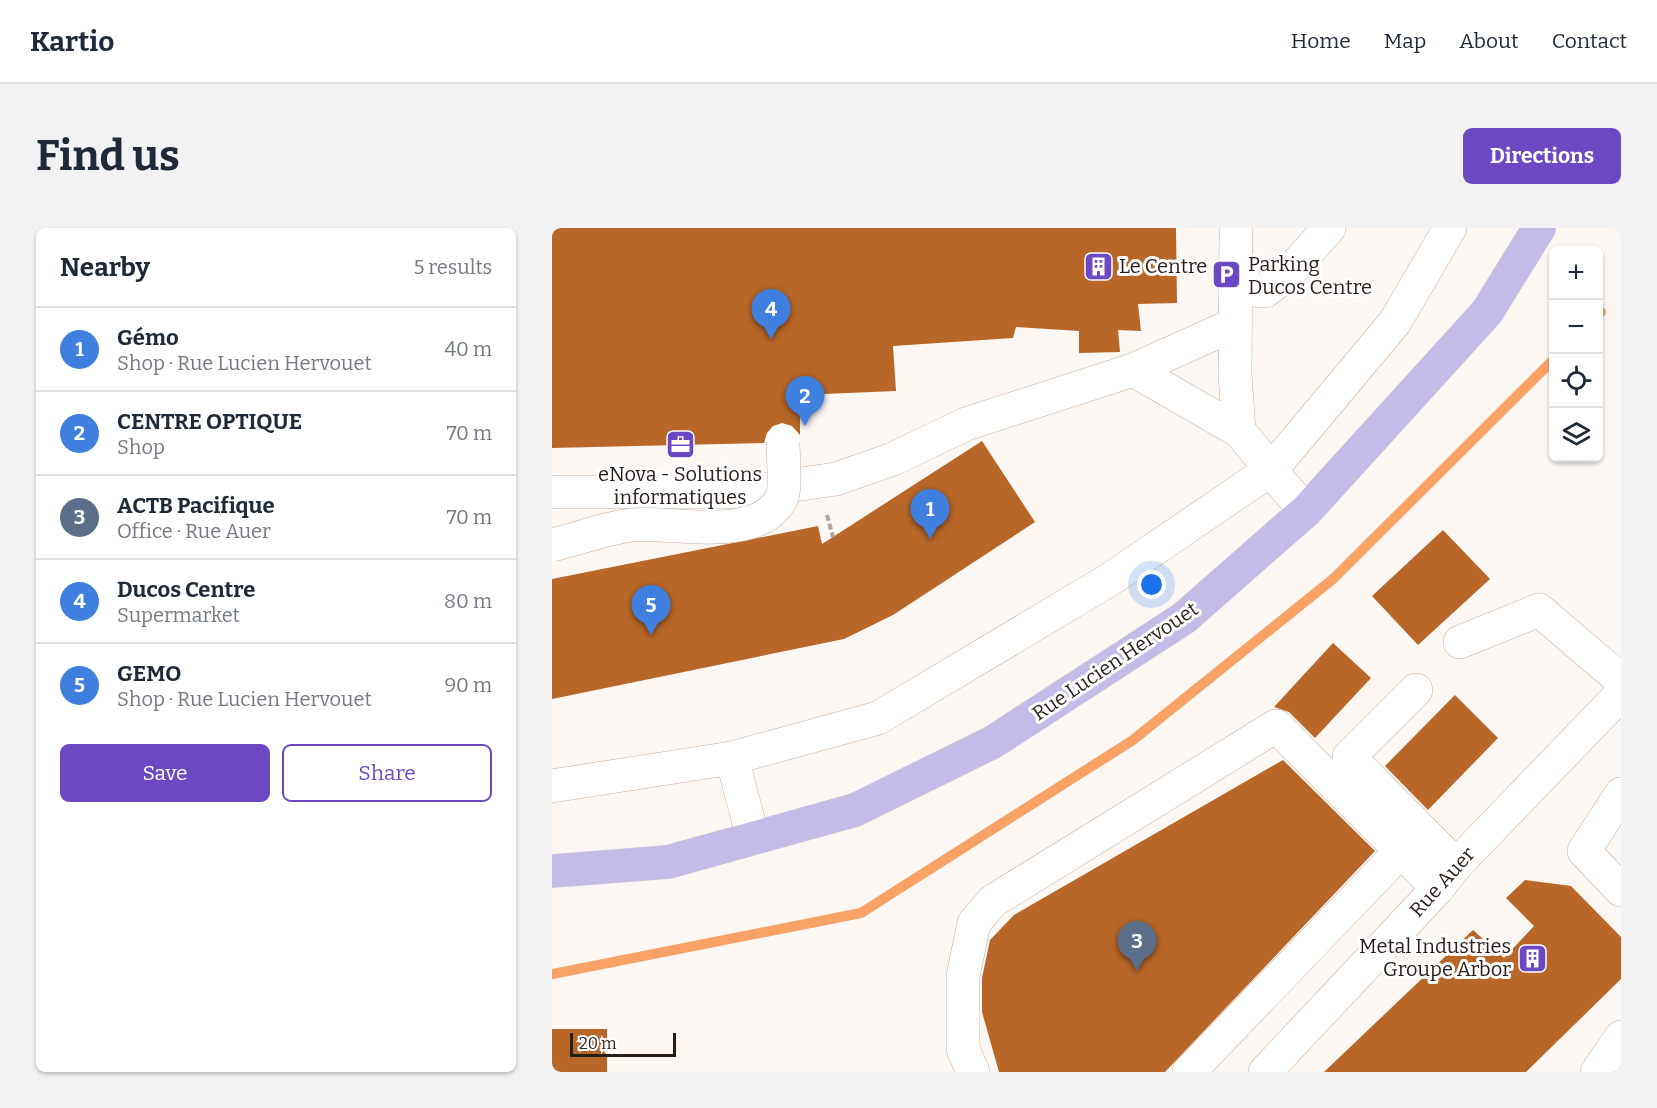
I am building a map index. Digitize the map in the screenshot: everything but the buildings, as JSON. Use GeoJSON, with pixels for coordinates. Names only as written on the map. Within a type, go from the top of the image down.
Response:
{"type":"FeatureCollection","features":[{"type":"Feature","properties":{"kind":"main road","name":"Rue Lucien Hervouet"},"geometry":{"type":"LineString","coordinates":[[552,871],[668,862],[855,810],[993,742],[1184,618],[1307,510],[1487,312],[1539,228]]}},
{"type":"Feature","properties":{"kind":"street"},"geometry":{"type":"LineString","coordinates":[[1236,228],[1235,374],[1239,431]]}},
{"type":"Feature","properties":{"kind":"street"},"geometry":{"type":"LineString","coordinates":[[1234,267],[1251,290],[1265,291],[1288,274],[1329,228]]}},
{"type":"Feature","properties":{"kind":"street"},"geometry":{"type":"LineString","coordinates":[[552,786],[732,758],[878,718],[1109,580],[1272,469],[1395,322],[1450,228]]}},
{"type":"Feature","properties":{"kind":"street"},"geometry":{"type":"LineString","coordinates":[[552,492],[746,492],[836,479],[893,459],[966,424],[1133,370],[1235,324]]}},
{"type":"Feature","properties":{"kind":"street"},"geometry":{"type":"LineString","coordinates":[[1133,370],[1239,431],[1272,469],[1287,493],[1307,510]]}},
{"type":"Feature","properties":{"kind":"street"},"geometry":{"type":"LineString","coordinates":[[552,545],[631,525],[727,528],[750,523],[768,512],[782,496],[783,442]]}},
{"type":"Feature","properties":{"kind":"street"},"geometry":{"type":"LineString","coordinates":[[1460,642],[1539,610],[1621,680]]}},
{"type":"Feature","properties":{"kind":"street"},"geometry":{"type":"LineString","coordinates":[[1416,690],[1349,757],[1447,877]]}},
{"type":"Feature","properties":{"kind":"street","name":"Rue Auer"},"geometry":{"type":"LineString","coordinates":[[1265,1072],[1621,694]]}},
{"type":"Feature","properties":{"kind":"street"},"geometry":{"type":"LineString","coordinates":[[973,1072],[963,1049],[963,976],[974,923],[993,901],[1276,726],[1401,851],[1447,877]]}},
{"type":"Feature","properties":{"kind":"street"},"geometry":{"type":"LineString","coordinates":[[732,758],[753,838]]}},
{"type":"Feature","properties":{"kind":"street"},"geometry":{"type":"LineString","coordinates":[[1621,794],[1584,850],[1621,890]]}},
{"type":"Feature","properties":{"kind":"street"},"geometry":{"type":"LineString","coordinates":[[1189,1072],[1401,851]]}},
{"type":"Feature","properties":{"kind":"street"},"geometry":{"type":"LineString","coordinates":[[1597,1072],[1621,1037]]}},
{"type":"Feature","properties":{"kind":"waterway"},"geometry":{"type":"LineString","coordinates":[[552,974],[861,913],[1133,740],[1333,579],[1549,364]]}},
{"type":"Feature","properties":{"kind":"place","name":"Le Centre"},"geometry":{"type":"Point","coordinates":[1098,266]}},
{"type":"Feature","properties":{"kind":"place","name":"Parking Ducos Centre"},"geometry":{"type":"Point","coordinates":[1227,275]}},
{"type":"Feature","properties":{"kind":"place","name":"Ducos Centre"},"geometry":{"type":"Point","coordinates":[771,339]}},
{"type":"Feature","properties":{"kind":"place","name":"CENTRE OPTIQUE"},"geometry":{"type":"Point","coordinates":[805,426]}},
{"type":"Feature","properties":{"kind":"place","name":"eNova - Solutions informatiques"},"geometry":{"type":"Point","coordinates":[680,444]}},
{"type":"Feature","properties":{"kind":"place","name":"Gémo"},"geometry":{"type":"Point","coordinates":[930,539]}},
{"type":"Feature","properties":{"kind":"place","name":"GEMO"},"geometry":{"type":"Point","coordinates":[651,635]}},
{"type":"Feature","properties":{"kind":"place","name":"Metal Industries Groupe Arbor"},"geometry":{"type":"Point","coordinates":[1532,958]}},
{"type":"Feature","properties":{"kind":"place","name":"ACTB Pacifique"},"geometry":{"type":"Point","coordinates":[1137,971]}}]}
